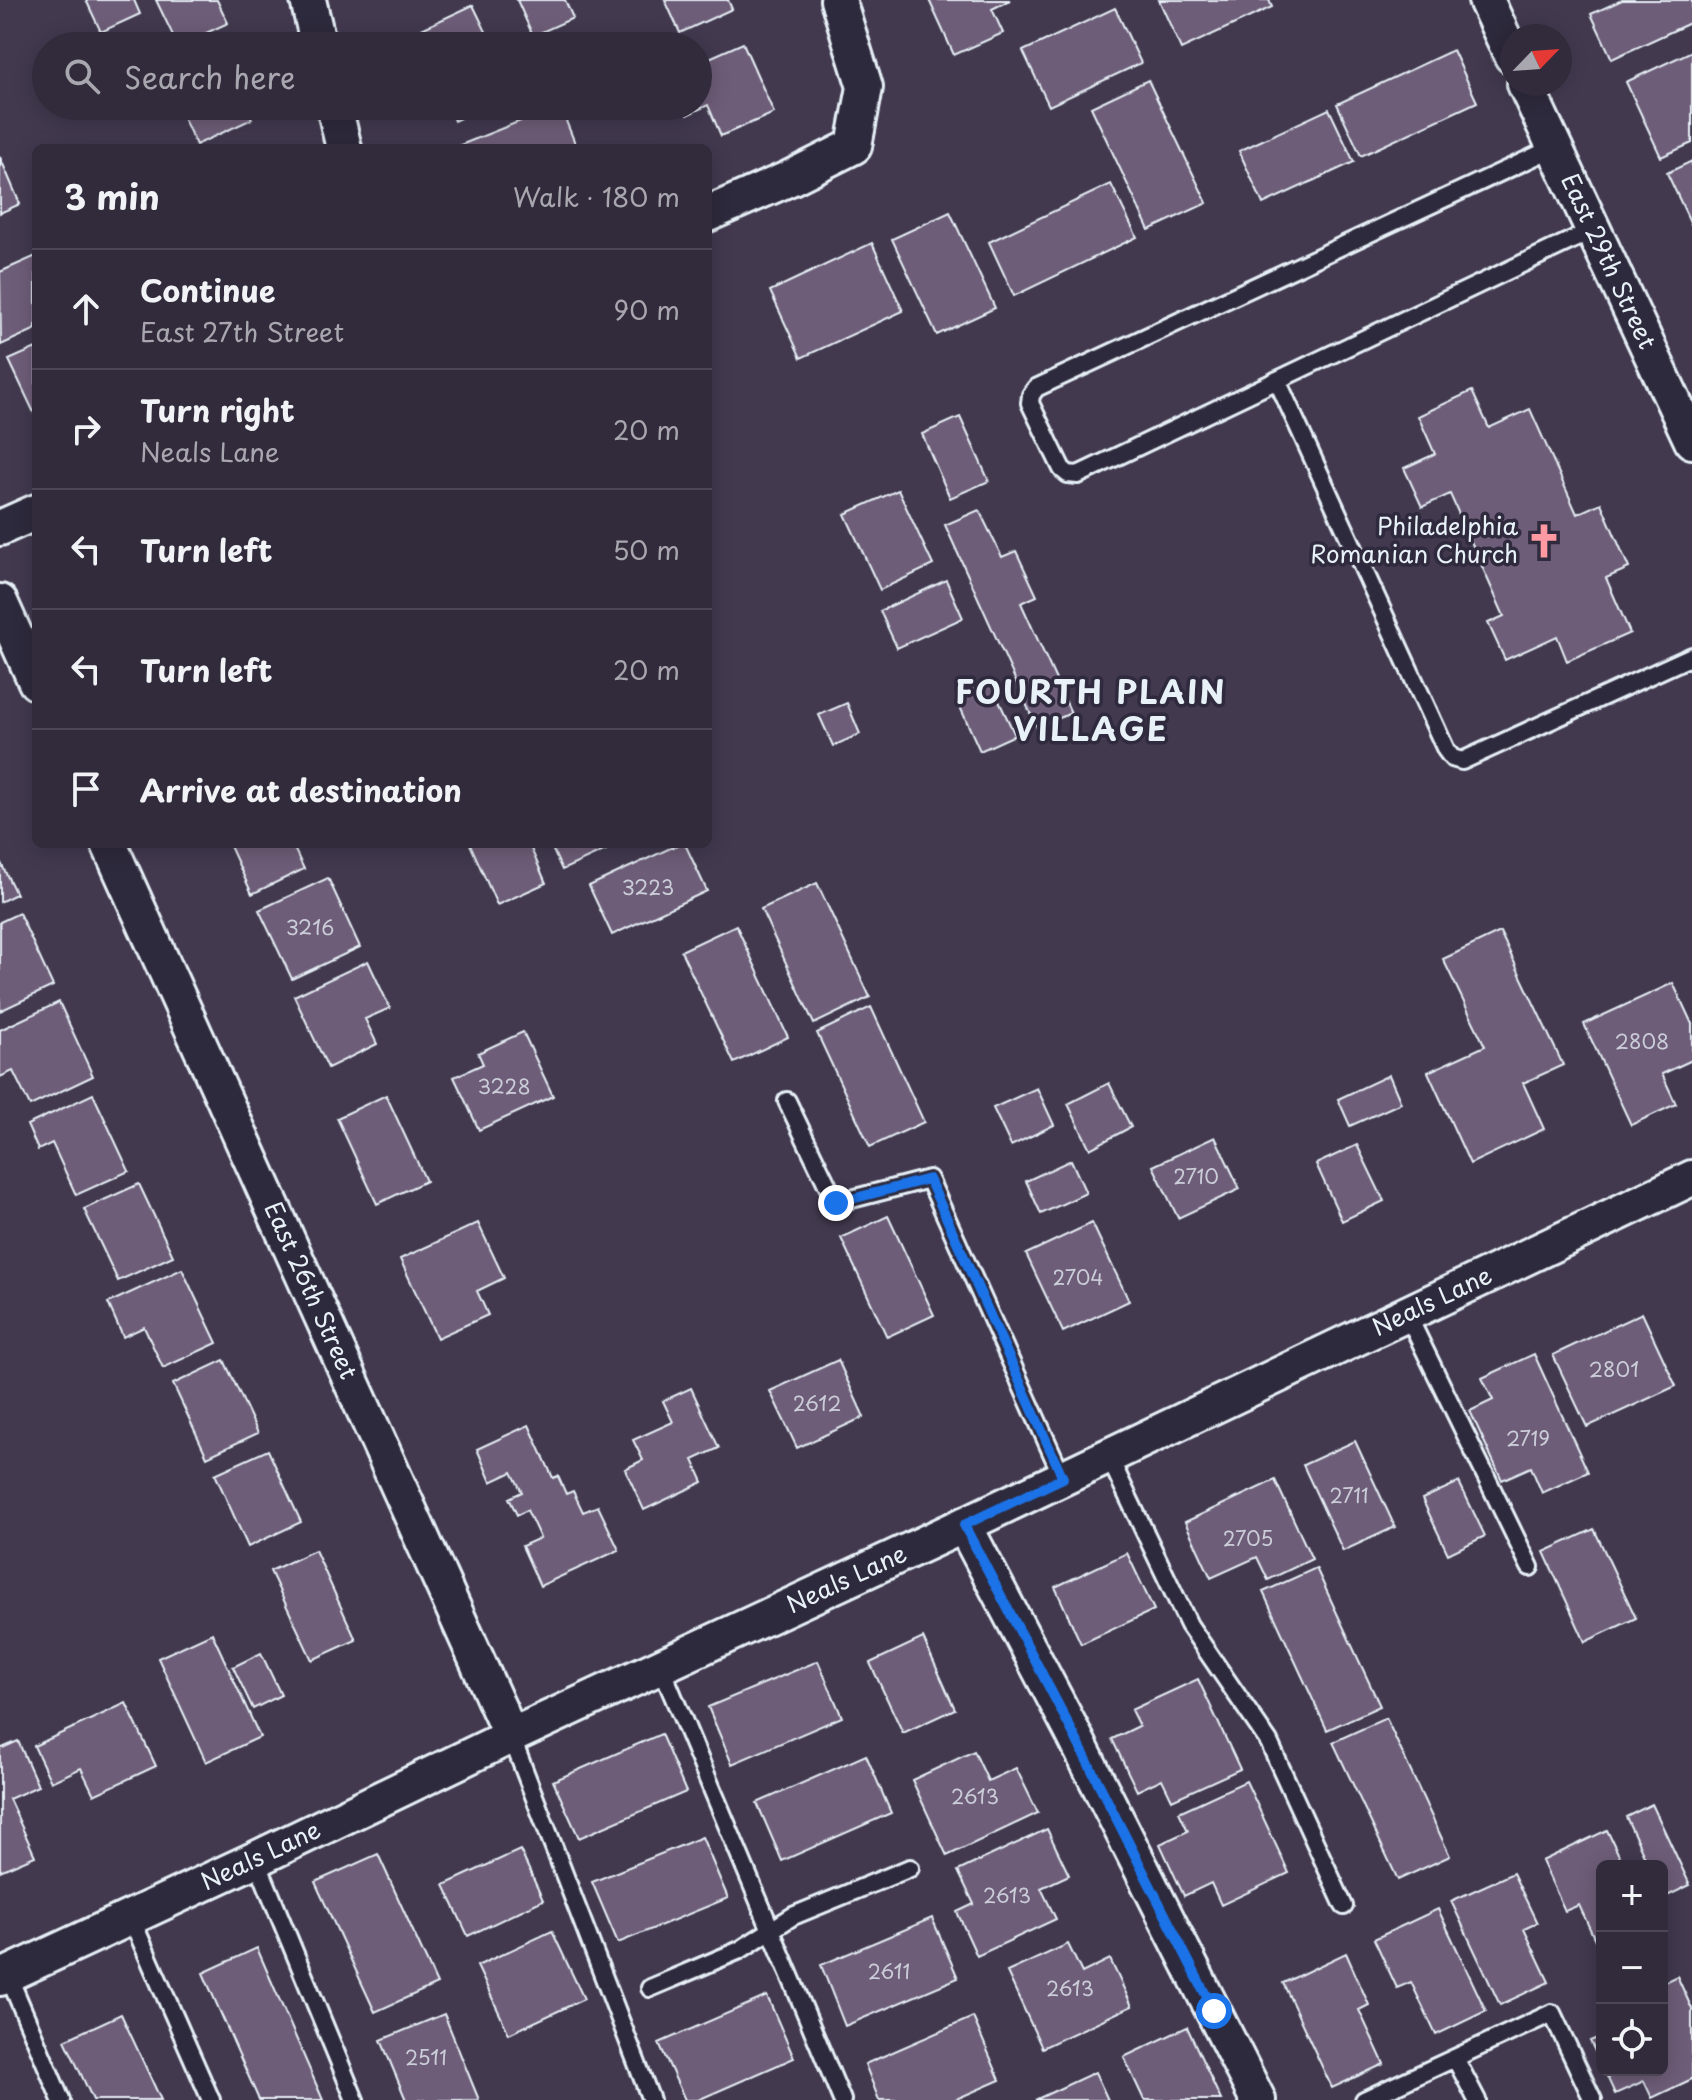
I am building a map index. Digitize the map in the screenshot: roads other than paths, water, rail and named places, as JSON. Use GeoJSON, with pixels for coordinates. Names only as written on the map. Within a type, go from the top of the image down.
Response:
{"type":"FeatureCollection","features":[{"type":"Feature","properties":{"kind":"street"},"geometry":{"type":"LineString","coordinates":[[308,0],[316,32]]}},
{"type":"Feature","properties":{"kind":"street"},"geometry":{"type":"LineString","coordinates":[[712,212],[854,146],[865,87],[838,0]]}},
{"type":"Feature","properties":{"kind":"street"},"geometry":{"type":"LineString","coordinates":[[1486,0],[1500,30]]}},
{"type":"Feature","properties":{"kind":"street","name":"East 29th Street"},"geometry":{"type":"LineString","coordinates":[[1531,96],[1692,441]]}},
{"type":"Feature","properties":{"kind":"street"},"geometry":{"type":"LineString","coordinates":[[337,120],[343,144]]}},
{"type":"Feature","properties":{"kind":"street"},"geometry":{"type":"LineString","coordinates":[[0,528],[32,514]]}},
{"type":"Feature","properties":{"kind":"street"},"geometry":{"type":"LineString","coordinates":[[0,602],[32,673]]}},
{"type":"Feature","properties":{"kind":"street","name":"East 26th Street"},"geometry":{"type":"LineString","coordinates":[[111,848],[511,1736]]}},
{"type":"Feature","properties":{"kind":"street","name":"Neals Lane"},"geometry":{"type":"LineString","coordinates":[[4,1976],[1109,1457],[1692,1178]]}},
{"type":"Feature","properties":{"kind":"street"},"geometry":{"type":"LineString","coordinates":[[964,1525],[1258,2100]]}},
{"type":"Feature","properties":{"kind":"lane"},"geometry":{"type":"LineString","coordinates":[[1555,147],[1036,388],[1030,403],[1062,469],[1068,474],[1078,475],[1593,230]]}},
{"type":"Feature","properties":{"kind":"lane"},"geometry":{"type":"LineString","coordinates":[[1277,380],[1452,758],[1462,761],[1692,656]]}},
{"type":"Feature","properties":{"kind":"lane"},"geometry":{"type":"LineString","coordinates":[[787,1101],[836,1203],[929,1179],[1063,1478]]}},
{"type":"Feature","properties":{"kind":"lane"},"geometry":{"type":"LineString","coordinates":[[1407,1314],[1530,1567]]}},
{"type":"Feature","properties":{"kind":"lane"},"geometry":{"type":"LineString","coordinates":[[1109,1457],[1189,1625],[1269,1742],[1344,1906]]}},
{"type":"Feature","properties":{"kind":"lane"},"geometry":{"type":"LineString","coordinates":[[661,1667],[842,2100]]}},
{"type":"Feature","properties":{"kind":"lane"},"geometry":{"type":"LineString","coordinates":[[511,1736],[651,2100]]}},
{"type":"Feature","properties":{"kind":"lane"},"geometry":{"type":"LineString","coordinates":[[256,1859],[355,2100]]}},
{"type":"Feature","properties":{"kind":"lane"},"geometry":{"type":"LineString","coordinates":[[650,1988],[740,1950],[793,1916],[910,1868]]}},
{"type":"Feature","properties":{"kind":"lane"},"geometry":{"type":"LineString","coordinates":[[131,1918],[211,2100]]}},
{"type":"Feature","properties":{"kind":"lane"},"geometry":{"type":"LineString","coordinates":[[4,1976],[61,2100]]}},
{"type":"Feature","properties":{"kind":"lane"},"geometry":{"type":"LineString","coordinates":[[1364,2100],[1552,2013],[1593,2100]]}},
{"type":"Feature","properties":{"kind":"lane"},"geometry":{"type":"LineString","coordinates":[[1455,2058],[1477,2100]]}},
{"type":"Feature","properties":{"kind":"place","name":"Philadelphia Romanian Church"},"geometry":{"type":"Point","coordinates":[1544,541]}},
{"type":"Feature","properties":{"kind":"district","name":"FOURTH PLAIN VILLAGE"},"geometry":{"type":"Point","coordinates":[1091,712]}}]}
